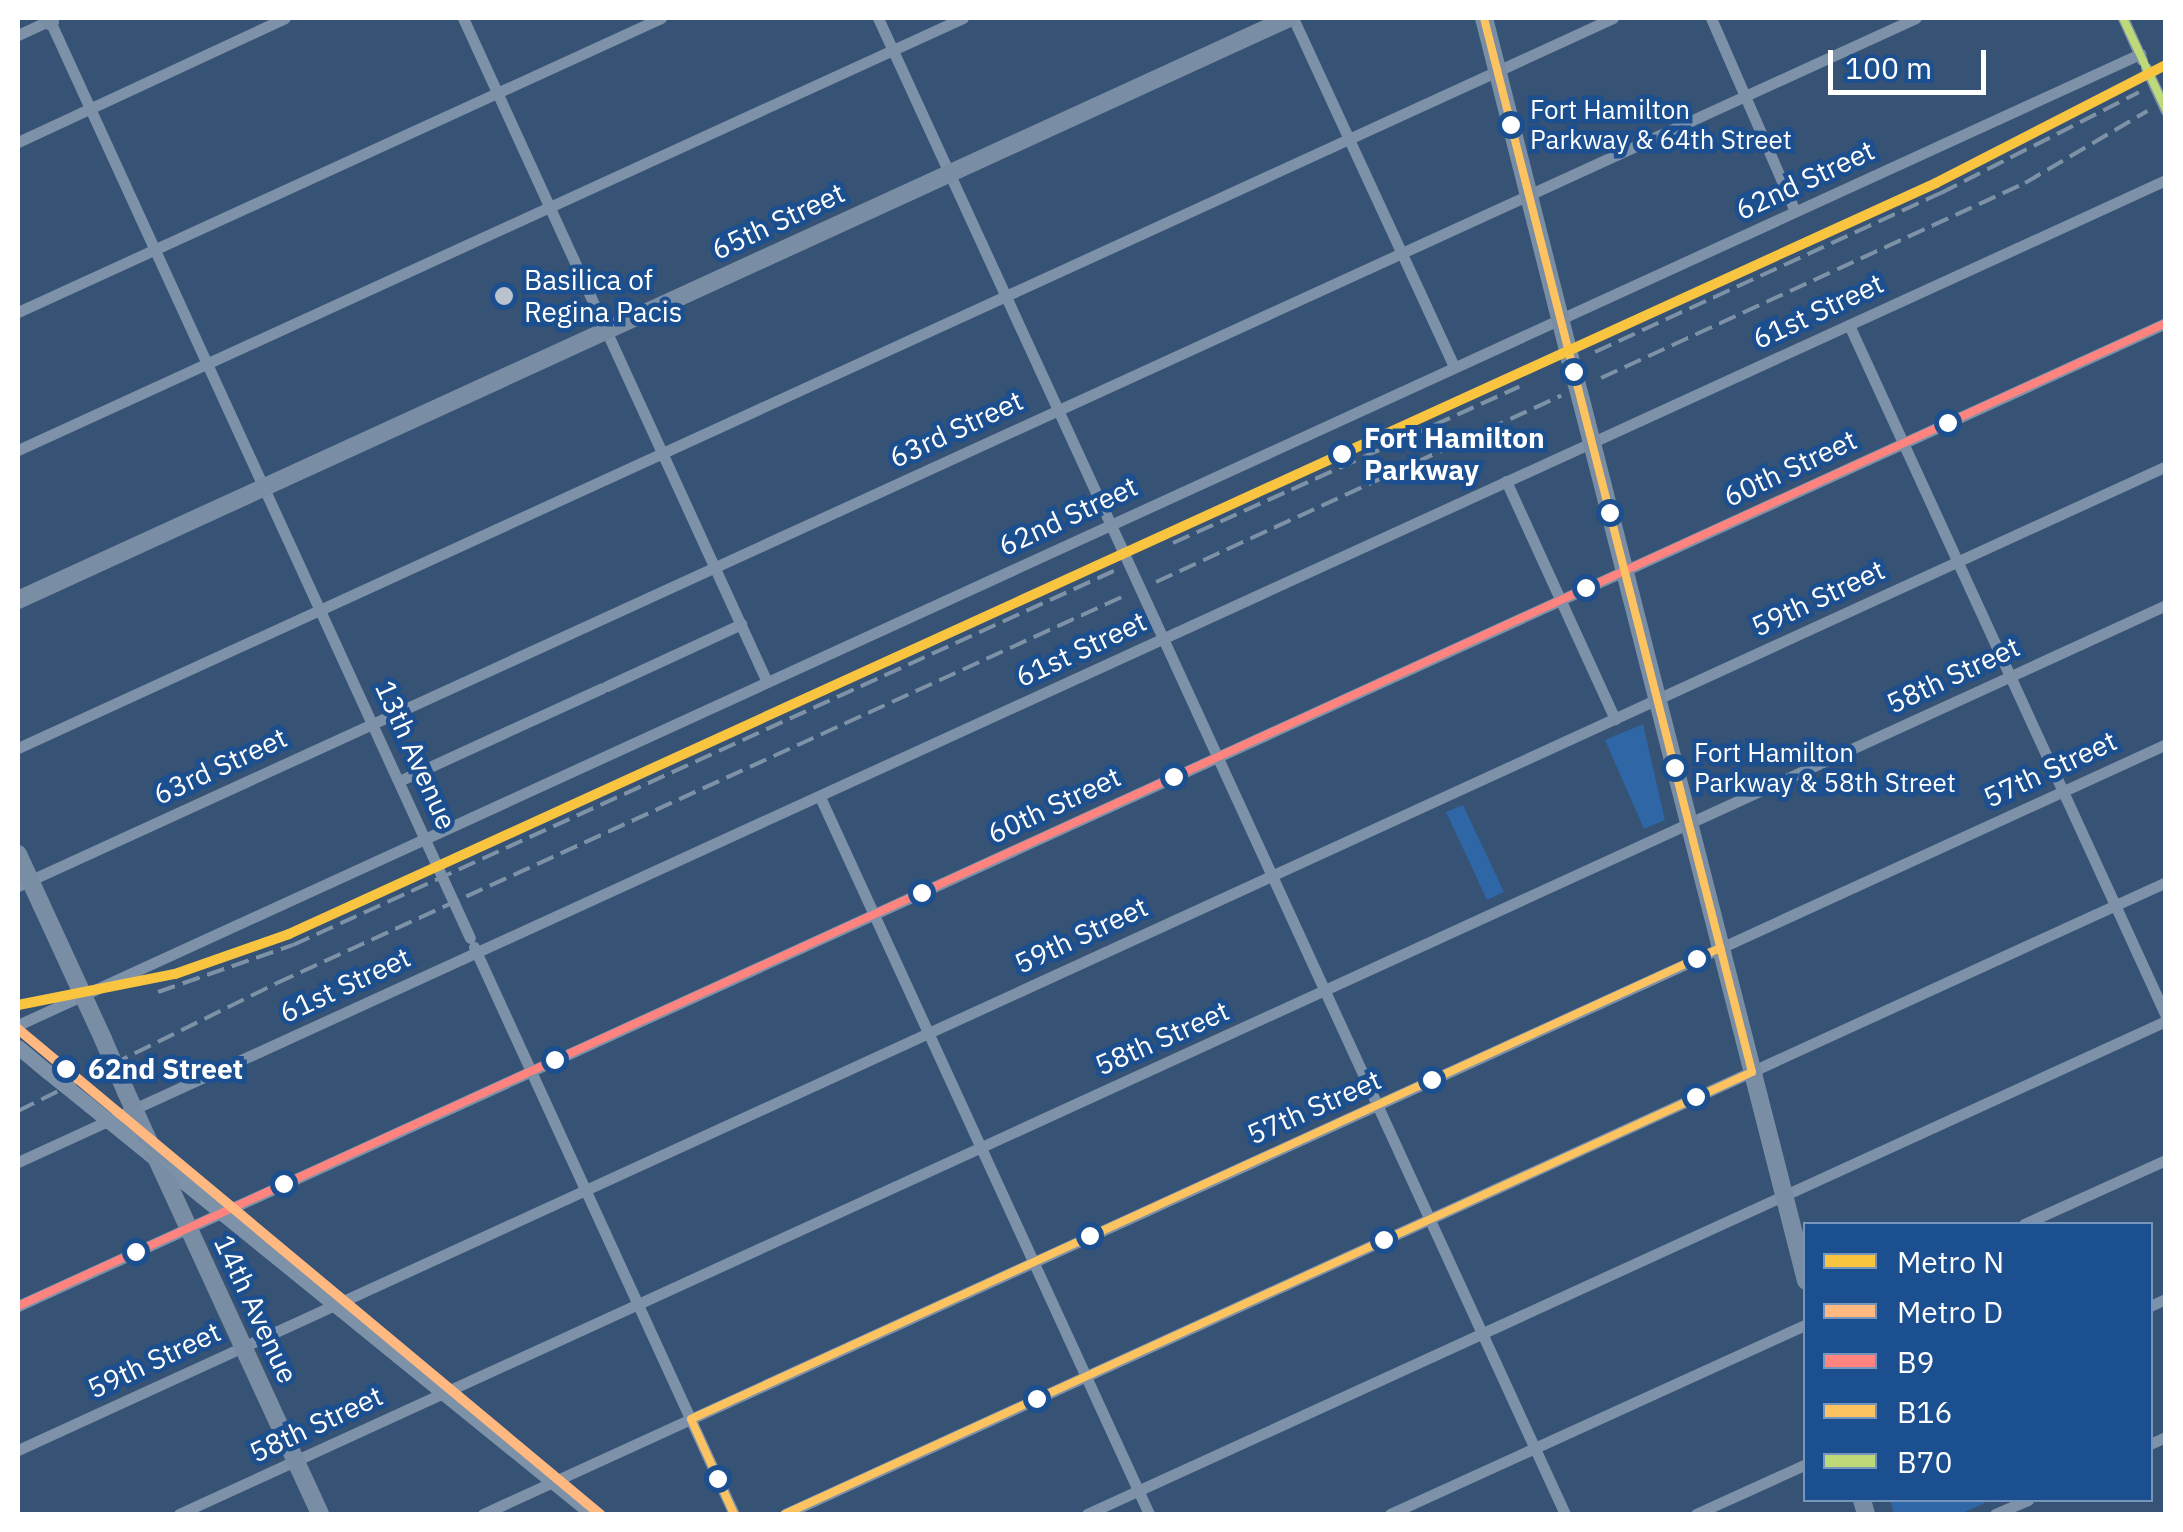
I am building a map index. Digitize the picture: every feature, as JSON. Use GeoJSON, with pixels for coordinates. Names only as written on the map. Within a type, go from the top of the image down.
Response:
{"type":"FeatureCollection","features":[{"type":"Feature","properties":{"kind":"main road","name":"65th Street"},"geometry":{"type":"LineString","coordinates":[[18,600],[1291,18]]}},
{"type":"Feature","properties":{"kind":"main road"},"geometry":{"type":"LineString","coordinates":[[1484,18],[1803,1269]]}},
{"type":"Feature","properties":{"kind":"main road","name":"14th Avenue"},"geometry":{"type":"LineString","coordinates":[[18,854],[24,883],[104,1039],[320,1514]]}},
{"type":"Feature","properties":{"kind":"street"},"geometry":{"type":"LineString","coordinates":[[18,142],[285,18]]}},
{"type":"Feature","properties":{"kind":"street"},"geometry":{"type":"LineString","coordinates":[[463,18],[767,682]]}},
{"type":"Feature","properties":{"kind":"street"},"geometry":{"type":"LineString","coordinates":[[18,312],[661,18]]}},
{"type":"Feature","properties":{"kind":"street"},"geometry":{"type":"LineString","coordinates":[[878,18],[1565,1514]]}},
{"type":"Feature","properties":{"kind":"street"},"geometry":{"type":"LineString","coordinates":[[18,450],[963,18]]}},
{"type":"Feature","properties":{"kind":"street"},"geometry":{"type":"LineString","coordinates":[[1291,18],[1454,368]]}},
{"type":"Feature","properties":{"kind":"street"},"geometry":{"type":"LineString","coordinates":[[18,748],[1613,18]]}},
{"type":"Feature","properties":{"kind":"street"},"geometry":{"type":"LineString","coordinates":[[1712,18],[1795,211]]}},
{"type":"Feature","properties":{"kind":"street","name":"63rd Street"},"geometry":{"type":"LineString","coordinates":[[24,883],[1916,18]]}},
{"type":"Feature","properties":{"kind":"street"},"geometry":{"type":"LineString","coordinates":[[2123,18],[2166,110]]}},
{"type":"Feature","properties":{"kind":"street"},"geometry":{"type":"LineString","coordinates":[[18,36],[52,19]]}},
{"type":"Feature","properties":{"kind":"street","name":"13th Avenue"},"geometry":{"type":"LineString","coordinates":[[52,19],[734,1514]]}},
{"type":"Feature","properties":{"kind":"street","name":"62nd Street"},"geometry":{"type":"LineString","coordinates":[[18,1024],[2140,54]]}},
{"type":"Feature","properties":{"kind":"street","name":"61st Street"},"geometry":{"type":"LineString","coordinates":[[18,1162],[108,1121],[130,1100],[477,953],[1506,482],[1589,435],[1849,325],[2166,180]]}},
{"type":"Feature","properties":{"kind":"street","name":"60th Street"},"geometry":{"type":"LineString","coordinates":[[18,1306],[2166,323]]}},
{"type":"Feature","properties":{"kind":"street"},"geometry":{"type":"LineString","coordinates":[[1088,1514],[2166,1019],[1849,325]]}},
{"type":"Feature","properties":{"kind":"street","name":"59th Street"},"geometry":{"type":"LineString","coordinates":[[18,1450],[2166,466]]}},
{"type":"Feature","properties":{"kind":"street"},"geometry":{"type":"LineString","coordinates":[[1506,482],[1615,719]]}},
{"type":"Feature","properties":{"kind":"street","name":"58th Street"},"geometry":{"type":"LineString","coordinates":[[179,1514],[2166,605]]}},
{"type":"Feature","properties":{"kind":"street"},"geometry":{"type":"LineString","coordinates":[[399,781],[741,624]]}},
{"type":"Feature","properties":{"kind":"street","name":"57th Street"},"geometry":{"type":"LineString","coordinates":[[483,1514],[2166,744]]}},
{"type":"Feature","properties":{"kind":"street"},"geometry":{"type":"LineString","coordinates":[[820,796],[1149,1514]]}},
{"type":"Feature","properties":{"kind":"street"},"geometry":{"type":"LineString","coordinates":[[785,1514],[2166,882]]}},
{"type":"Feature","properties":{"kind":"street"},"geometry":{"type":"LineString","coordinates":[[18,1047],[593,1514]]}},
{"type":"Feature","properties":{"kind":"street"},"geometry":{"type":"LineString","coordinates":[[2028,1222],[2166,1160]]}},
{"type":"Feature","properties":{"kind":"street"},"geometry":{"type":"LineString","coordinates":[[1390,1514],[1803,1325]]}},
{"type":"Feature","properties":{"kind":"street"},"geometry":{"type":"LineString","coordinates":[[1696,1514],[1803,1465]]}},
{"type":"Feature","properties":{"kind":"street"},"geometry":{"type":"LineString","coordinates":[[1996,1514],[2023,1502]]}},
{"type":"Feature","properties":{"kind":"shaded area"},"geometry":{"type":"Polygon","coordinates":[[[1643,724],[1665,820],[1644,829],[1605,740],[1643,724]]]}},
{"type":"Feature","properties":{"kind":"shaded area"},"geometry":{"type":"Polygon","coordinates":[[[1463,805],[1504,892],[1487,900],[1446,812],[1463,805]]]}},
{"type":"Feature","properties":{"kind":"shaded area"},"geometry":{"type":"Polygon","coordinates":[[[1891,1502],[1985,1503],[1960,1514],[1894,1514],[1891,1502]]]}},
{"type":"Feature","properties":{"kind":"railway"},"geometry":{"type":"LineString","coordinates":[[1595,352],[1941,193],[2139,92]]}},
{"type":"Feature","properties":{"kind":"railway"},"geometry":{"type":"LineString","coordinates":[[1601,378],[2025,183],[2147,111]]}},
{"type":"Feature","properties":{"kind":"railway"},"geometry":{"type":"LineString","coordinates":[[1173,543],[1519,387]]}},
{"type":"Feature","properties":{"kind":"railway"},"geometry":{"type":"LineString","coordinates":[[1156,582],[1561,396]]}},
{"type":"Feature","properties":{"kind":"railway"},"geometry":{"type":"LineString","coordinates":[[158,992],[293,945],[1116,570]]}},
{"type":"Feature","properties":{"kind":"railway"},"geometry":{"type":"LineString","coordinates":[[18,1111],[277,983],[1126,595]]}},
{"type":"Feature","properties":{"kind":"railway"},"geometry":{"type":"LineString","coordinates":[[18,1045],[591,1514]]}},
{"type":"Feature","properties":{"kind":"metro line","name":"N"},"geometry":{"type":"LineString","coordinates":[[18,1005],[175,974],[289,934],[1936,183],[2166,65]]}},
{"type":"Feature","properties":{"kind":"metro line","name":"D"},"geometry":{"type":"LineString","coordinates":[[18,1029],[600,1514]]}},
{"type":"Feature","properties":{"kind":"transit line","name":"B16"},"geometry":{"type":"LineString","coordinates":[[785,1514],[1752,1072],[1484,18]]}},
{"type":"Feature","properties":{"kind":"transit line","name":"B70"},"geometry":{"type":"LineString","coordinates":[[2123,18],[2166,110]]}},
{"type":"Feature","properties":{"kind":"transit line","name":"B9"},"geometry":{"type":"LineString","coordinates":[[18,1306],[2166,323]]}},
{"type":"Feature","properties":{"kind":"transit line","name":"B16"},"geometry":{"type":"LineString","coordinates":[[734,1514],[691,1419],[1720,948]]}},
{"type":"Feature","properties":{"kind":"place","name":"Fort Hamilton Parkway & 64th Street"},"geometry":{"type":"Point","coordinates":[1511,125]}},
{"type":"Feature","properties":{"kind":"place","name":"Basilica of Regina Pacis"},"geometry":{"type":"Point","coordinates":[504,296]}},
{"type":"Feature","properties":{"kind":"place","name":"Fort Hamilton Parkway"},"geometry":{"type":"Point","coordinates":[1342,454]}},
{"type":"Feature","properties":{"kind":"place","name":"Fort Hamilton Parkway & 58th Street"},"geometry":{"type":"Point","coordinates":[1675,768]}},
{"type":"Feature","properties":{"kind":"place","name":"62nd Street"},"geometry":{"type":"Point","coordinates":[66,1069]}}]}
